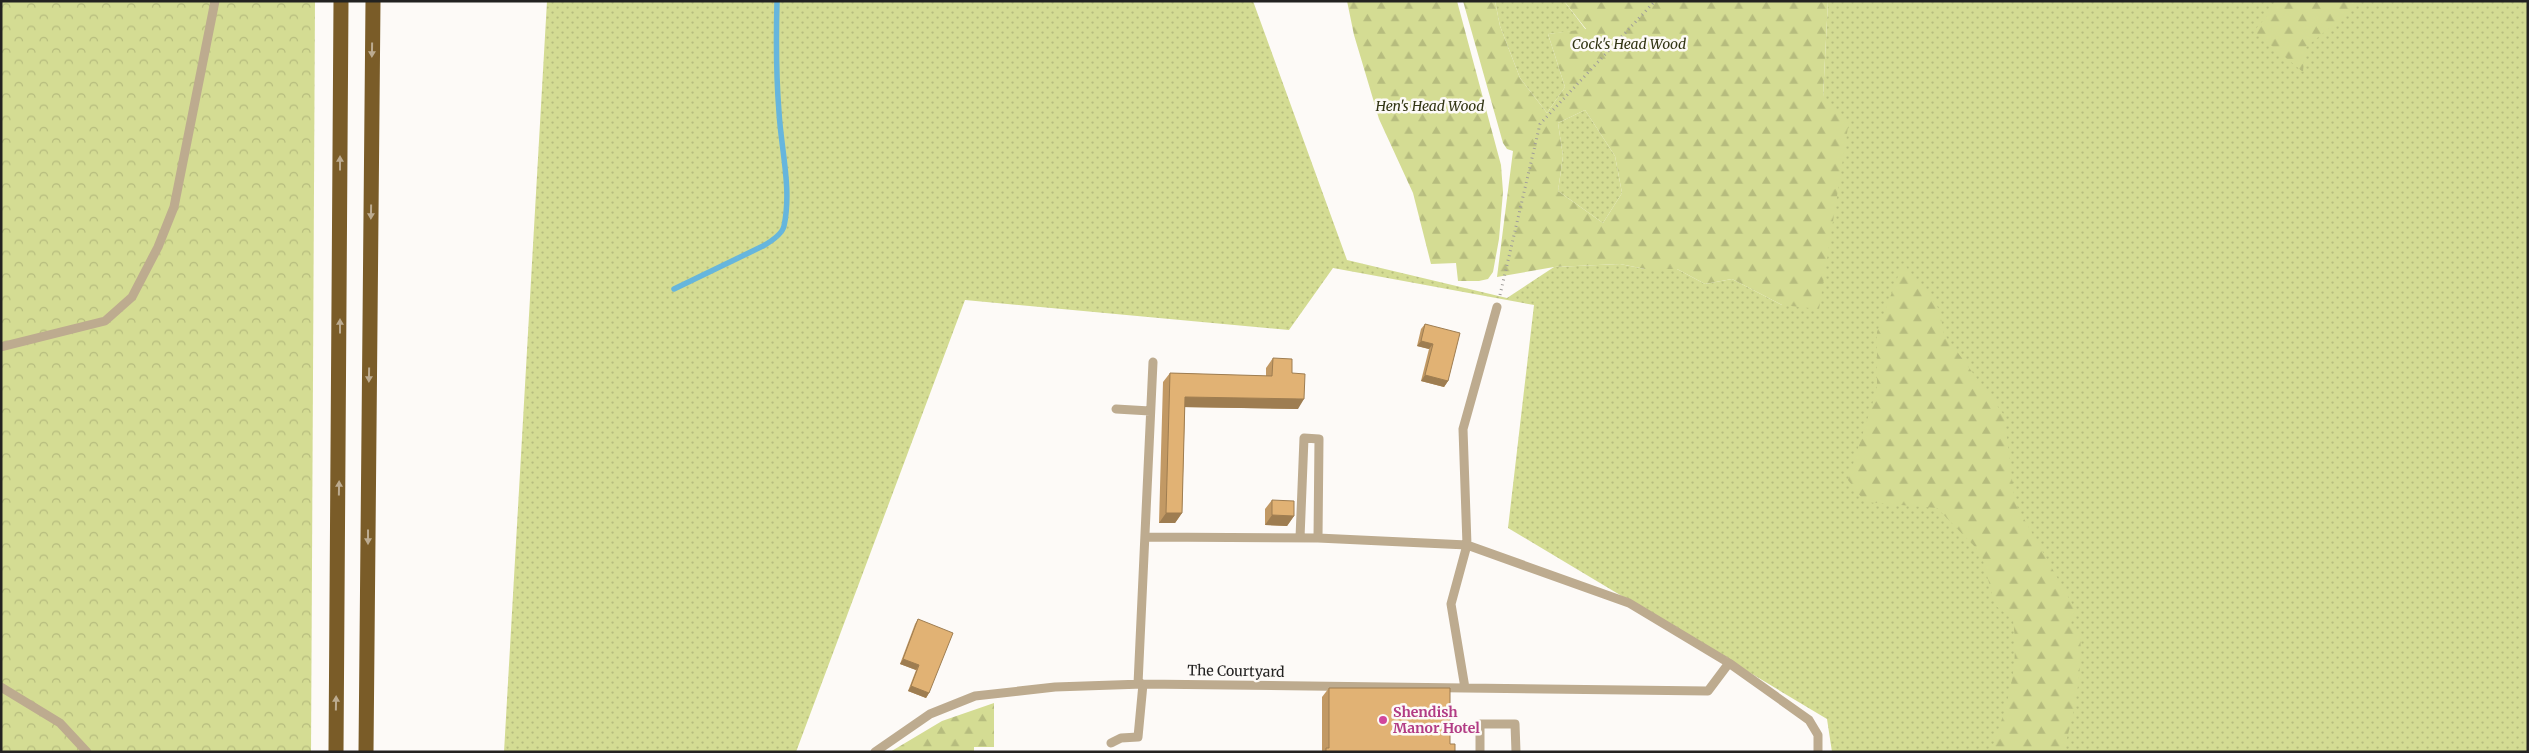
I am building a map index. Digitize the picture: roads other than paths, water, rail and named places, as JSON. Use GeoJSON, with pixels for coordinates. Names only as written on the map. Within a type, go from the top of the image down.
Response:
{"type":"FeatureCollection","features":[{"type":"Feature","properties":{"kind":"highway"},"geometry":{"type":"LineString","coordinates":[[336,752],[341,1]]}},
{"type":"Feature","properties":{"kind":"highway"},"geometry":{"type":"LineString","coordinates":[[366,752],[373,1]]}},
{"type":"Feature","properties":{"kind":"lane"},"geometry":{"type":"LineString","coordinates":[[1,347],[104,321],[132,297],[158,247],[174,207],[215,1]]}},
{"type":"Feature","properties":{"kind":"lane"},"geometry":{"type":"LineString","coordinates":[[1465,688],[1450,604],[1467,545],[1463,429],[1497,307]]}},
{"type":"Feature","properties":{"kind":"lane"},"geometry":{"type":"LineString","coordinates":[[1111,743],[1121,738],[1138,737],[1153,362]]}},
{"type":"Feature","properties":{"kind":"lane"},"geometry":{"type":"LineString","coordinates":[[1116,409],[1150,411]]}},
{"type":"Feature","properties":{"kind":"lane"},"geometry":{"type":"LineString","coordinates":[[1300,538],[1304,438],[1319,439],[1318,538]]}},
{"type":"Feature","properties":{"kind":"lane"},"geometry":{"type":"LineString","coordinates":[[1145,537],[1318,538],[1467,545],[1629,603],[1729,663],[1809,720],[1818,735],[1818,752]]}},
{"type":"Feature","properties":{"kind":"lane","name":"The Courtyard"},"geometry":{"type":"LineString","coordinates":[[876,752],[930,714],[974,696],[1055,687],[1141,684],[1708,690],[1729,663]]}},
{"type":"Feature","properties":{"kind":"lane"},"geometry":{"type":"LineString","coordinates":[[1,687],[60,723],[87,752]]}},
{"type":"Feature","properties":{"kind":"lane"},"geometry":{"type":"LineString","coordinates":[[1480,752],[1480,724],[1515,724],[1516,752]]}},
{"type":"Feature","properties":{"kind":"waterway"},"geometry":{"type":"LineString","coordinates":[[674,289],[763,246],[783,229],[787,198],[777,84],[777,1]]}},
{"type":"Feature","properties":{"kind":"place","name":"Shendish Manor Hotel"},"geometry":{"type":"Point","coordinates":[1383,720]}},
{"type":"Feature","properties":{"kind":"park label","name":"Cock's Head Wood"},"geometry":{"type":"Point","coordinates":[1629,44]}},
{"type":"Feature","properties":{"kind":"park label","name":"Hen's Head Wood"},"geometry":{"type":"Point","coordinates":[1430,106]}}]}
